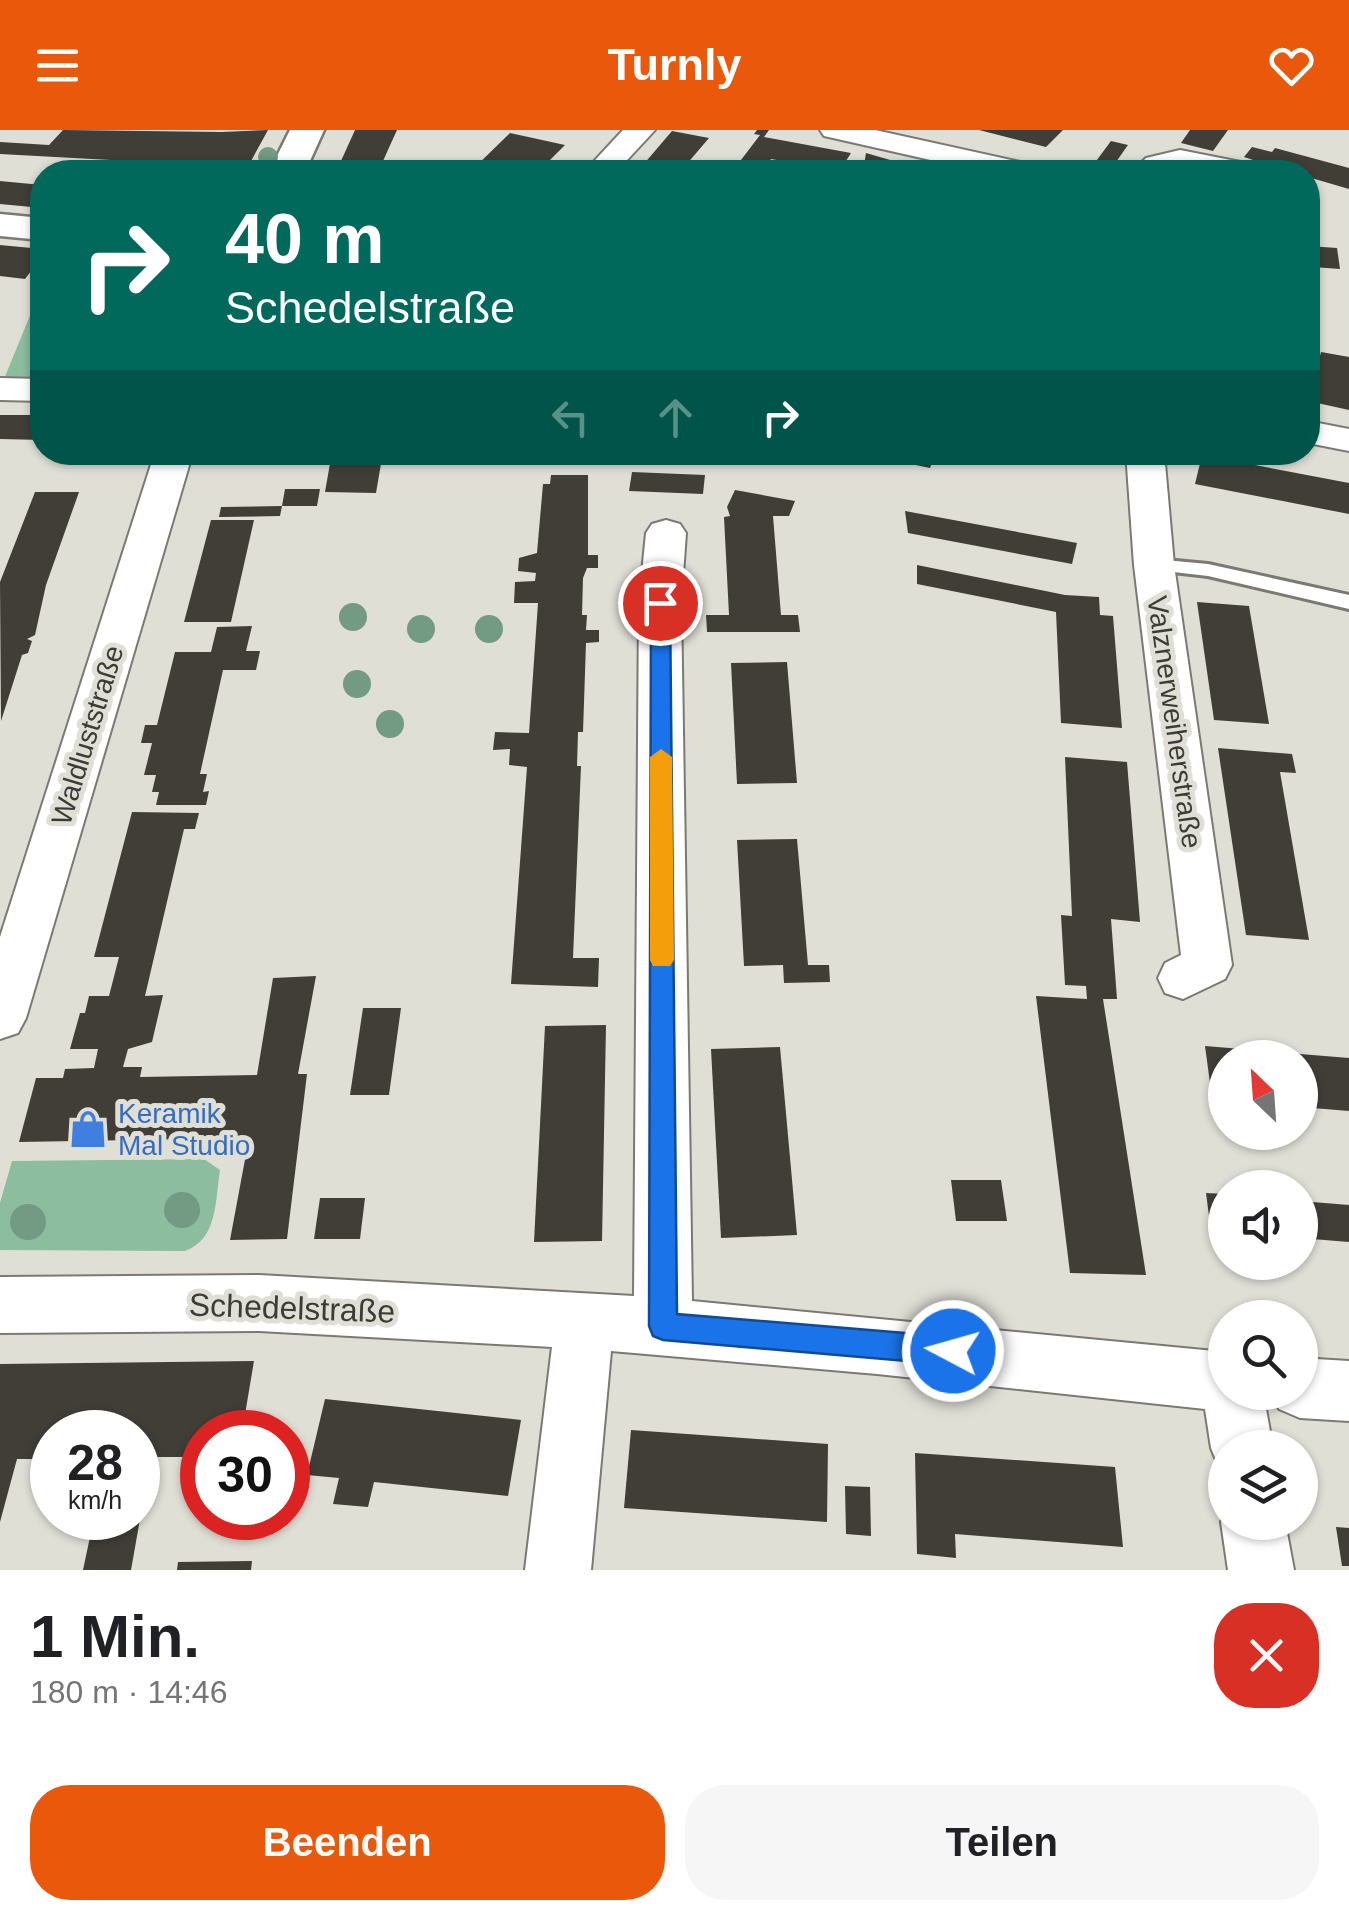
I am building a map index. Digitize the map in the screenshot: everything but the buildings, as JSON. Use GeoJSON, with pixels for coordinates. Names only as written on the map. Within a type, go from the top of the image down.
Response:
{"type":"FeatureCollection","features":[{"type":"Feature","properties":{"kind":"street"},"geometry":{"type":"LineString","coordinates":[[293,160],[307,130]]}},
{"type":"Feature","properties":{"kind":"street"},"geometry":{"type":"LineString","coordinates":[[611,160],[640,130]]}},
{"type":"Feature","properties":{"kind":"street"},"geometry":{"type":"LineString","coordinates":[[835,130],[975,160]]}},
{"type":"Feature","properties":{"kind":"street"},"geometry":{"type":"LineString","coordinates":[[0,224],[30,227]]}},
{"type":"Feature","properties":{"kind":"street"},"geometry":{"type":"LineString","coordinates":[[0,390],[30,390]]}},
{"type":"Feature","properties":{"kind":"street"},"geometry":{"type":"LineString","coordinates":[[1320,434],[1349,440]]}},
{"type":"Feature","properties":{"kind":"street","name":"Waldluststraße"},"geometry":{"type":"LineString","coordinates":[[0,1018],[170,465]]}},
{"type":"Feature","properties":{"kind":"street","name":"Valznerweiherstraße"},"geometry":{"type":"LineString","coordinates":[[1147,465],[1154,566],[1207,966],[1183,978]]}},
{"type":"Feature","properties":{"kind":"street"},"geometry":{"type":"LineString","coordinates":[[663,1326],[660,603],[666,533]]}},
{"type":"Feature","properties":{"kind":"street","name":"Schedelstraße"},"geometry":{"type":"LineString","coordinates":[[0,1304],[292,1304],[663,1326],[922,1348],[1208,1380]]}},
{"type":"Feature","properties":{"kind":"street"},"geometry":{"type":"LineString","coordinates":[[558,1570],[584,1322]]}},
{"type":"Feature","properties":{"kind":"street"},"geometry":{"type":"LineString","coordinates":[[1318,1389],[1349,1392]]}},
{"type":"Feature","properties":{"kind":"street"},"geometry":{"type":"LineString","coordinates":[[1256,1540],[1260,1570]]}},
{"type":"Feature","properties":{"kind":"lane"},"geometry":{"type":"LineString","coordinates":[[1154,566],[1208,570],[1349,602]]}},
{"type":"Feature","properties":{"kind":"green space"},"geometry":{"type":"Polygon","coordinates":[[[30,315],[30,379],[4,379],[30,315]]]}},
{"type":"Feature","properties":{"kind":"green space"},"geometry":{"type":"Polygon","coordinates":[[[204,1159],[220,1170],[213,1218],[204,1238],[185,1251],[0,1250],[0,1203],[12,1161],[204,1159]]]}},
{"type":"Feature","properties":{"kind":"slow traffic"},"geometry":{"type":"LineString","coordinates":[[661,757],[662,960]]}},
{"type":"Feature","properties":{"kind":"place","name":"Keramik Mal Studio"},"geometry":{"type":"Point","coordinates":[88,1129]}},
{"type":"Feature","properties":{"kind":"route"},"geometry":{"type":"LineString","coordinates":[[660,603],[663,1326],[953,1351]]}}]}
